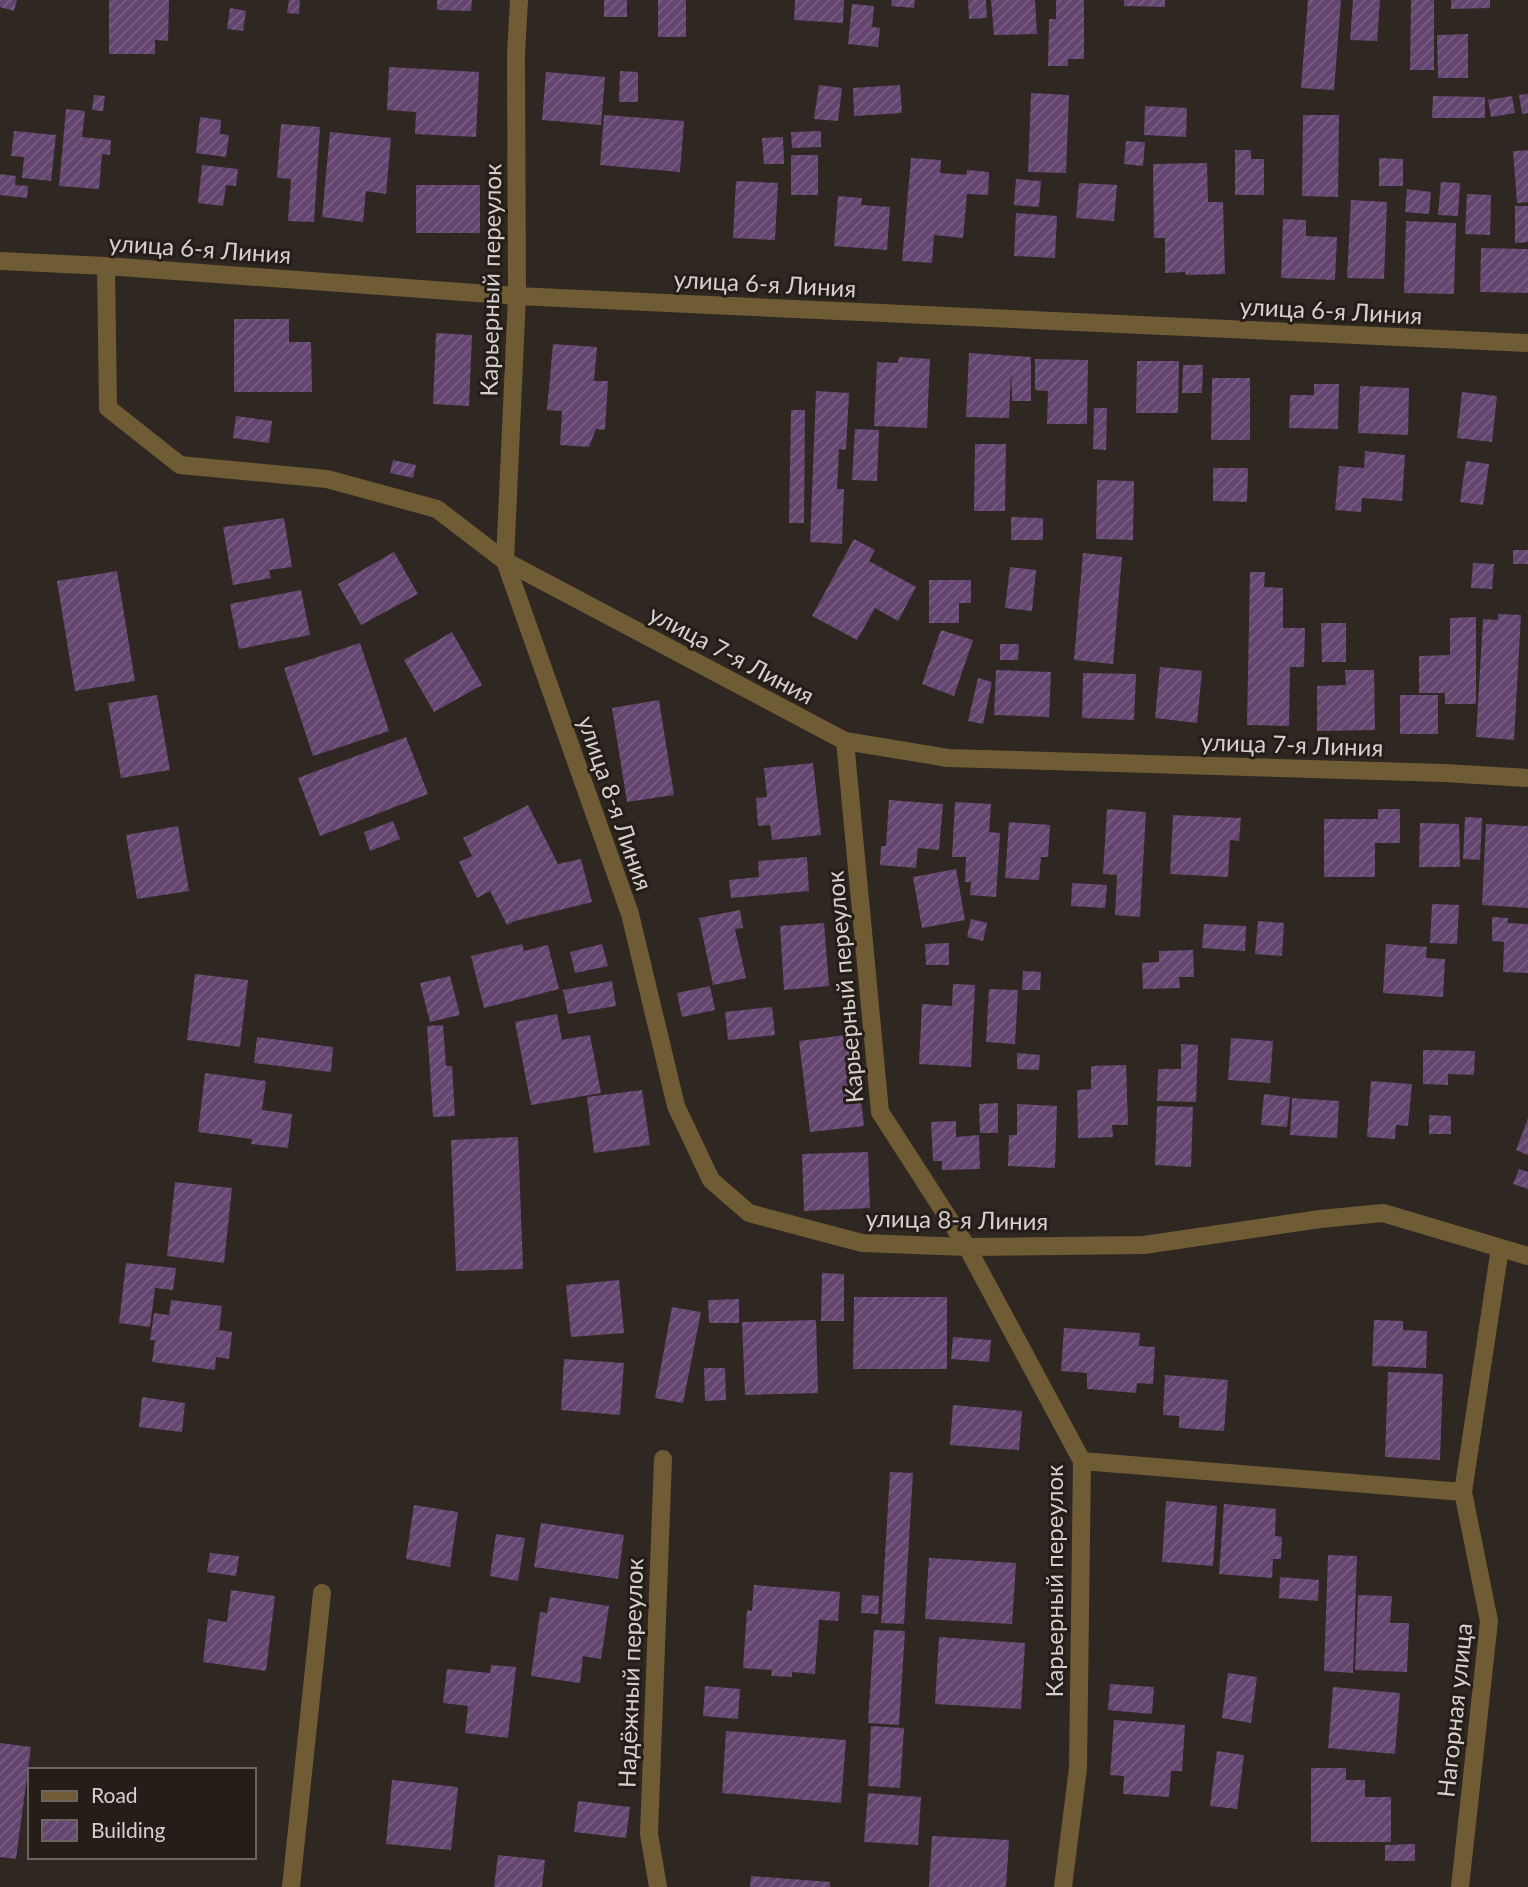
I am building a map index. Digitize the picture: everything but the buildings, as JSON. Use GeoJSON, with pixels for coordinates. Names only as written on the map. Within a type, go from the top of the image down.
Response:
{"type":"FeatureCollection","features":[{"type":"Feature","properties":{"kind":"street","name":"Карьерный переулок"},"geometry":{"type":"LineString","coordinates":[[505,561],[517,296],[516,54],[519,0]]}},
{"type":"Feature","properties":{"kind":"street","name":"улица 6-я Линия"},"geometry":{"type":"LineString","coordinates":[[0,261],[106,266],[517,296],[1528,343]]}},
{"type":"Feature","properties":{"kind":"street","name":"улица 7-я Линия"},"geometry":{"type":"LineString","coordinates":[[106,266],[108,408],[180,465],[327,479],[436,509],[505,561],[845,741],[948,758],[1444,773],[1528,778]]}},
{"type":"Feature","properties":{"kind":"street","name":"улица 8-я Линия"},"geometry":{"type":"LineString","coordinates":[[505,561],[630,914],[676,1105],[710,1180],[749,1213],[862,1243],[967,1247],[1144,1245],[1320,1219],[1382,1213],[1528,1256]]}},
{"type":"Feature","properties":{"kind":"street","name":"Карьерный переулок"},"geometry":{"type":"LineString","coordinates":[[845,741],[880,1112],[967,1247],[1082,1461],[1078,1768],[1063,1887]]}},
{"type":"Feature","properties":{"kind":"street","name":"Нагорная улица"},"geometry":{"type":"LineString","coordinates":[[1460,1887],[1489,1621],[1462,1492],[1500,1248]]}},
{"type":"Feature","properties":{"kind":"street","name":"Надёжный переулок"},"geometry":{"type":"LineString","coordinates":[[658,1887],[649,1834],[663,1460]]}},
{"type":"Feature","properties":{"kind":"street"},"geometry":{"type":"LineString","coordinates":[[1082,1461],[1462,1492]]}},
{"type":"Feature","properties":{"kind":"street"},"geometry":{"type":"LineString","coordinates":[[291,1887],[322,1593]]}}]}
